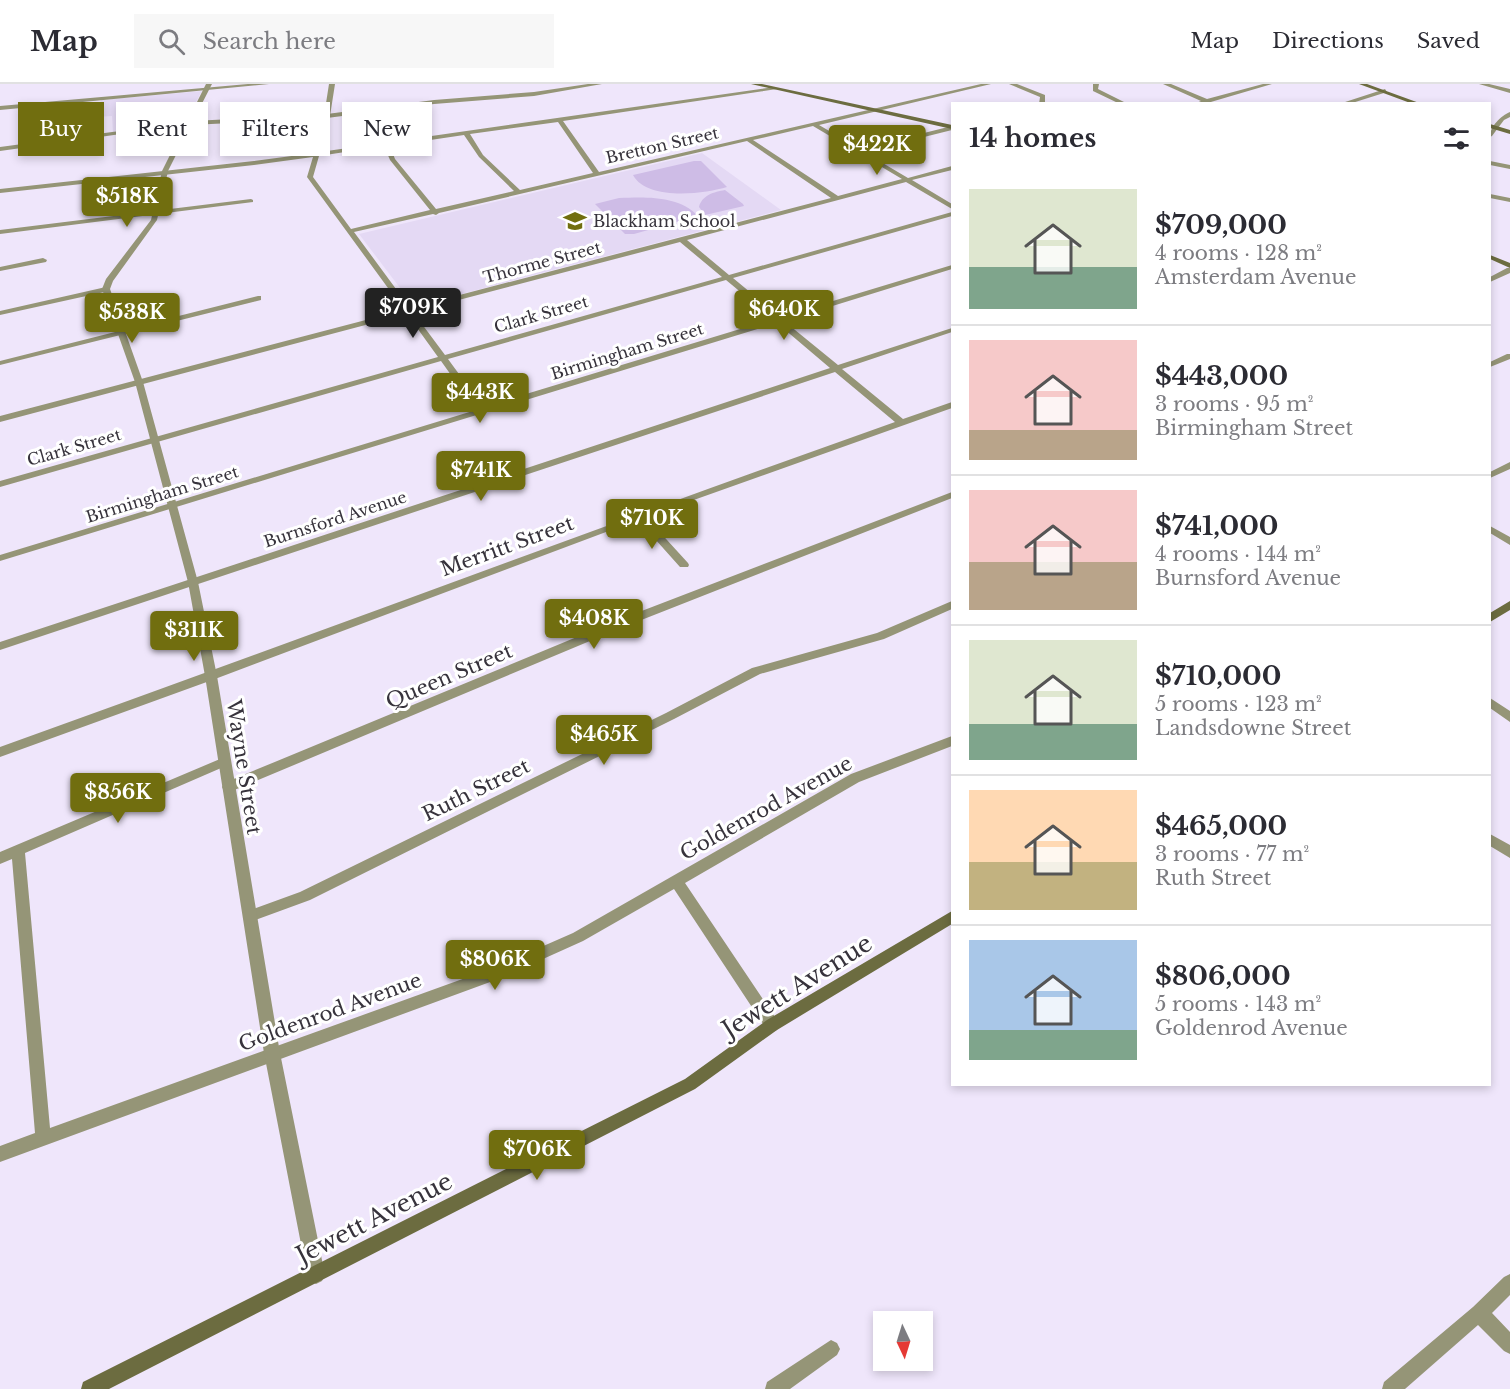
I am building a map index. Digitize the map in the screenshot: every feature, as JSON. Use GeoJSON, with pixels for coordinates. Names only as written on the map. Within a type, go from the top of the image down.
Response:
{"type":"FeatureCollection","features":[{"type":"Feature","properties":{"kind":"main road"},"geometry":{"type":"LineString","coordinates":[[754,84],[951,128]]}},
{"type":"Feature","properties":{"kind":"main road"},"geometry":{"type":"LineString","coordinates":[[1362,84],[1421,102]]}},
{"type":"Feature","properties":{"kind":"main road"},"geometry":{"type":"LineString","coordinates":[[1388,92],[1415,102]]}},
{"type":"Feature","properties":{"kind":"main road"},"geometry":{"type":"LineString","coordinates":[[1493,125],[1510,130]]}},
{"type":"Feature","properties":{"kind":"main road"},"geometry":{"type":"LineString","coordinates":[[1491,258],[1510,268]]}},
{"type":"Feature","properties":{"kind":"main road"},"geometry":{"type":"LineString","coordinates":[[1491,617],[1510,605]]}},
{"type":"Feature","properties":{"kind":"main road","name":"Jewett Avenue"},"geometry":{"type":"LineString","coordinates":[[90,1389],[690,1084],[772,1025],[951,918]]}},
{"type":"Feature","properties":{"kind":"street"},"geometry":{"type":"LineString","coordinates":[[0,108],[208,86],[266,84]]}},
{"type":"Feature","properties":{"kind":"street"},"geometry":{"type":"LineString","coordinates":[[329,102],[332,84]]}},
{"type":"Feature","properties":{"kind":"street"},"geometry":{"type":"LineString","coordinates":[[330,116],[434,102],[534,94],[599,84]]}},
{"type":"Feature","properties":{"kind":"street","name":"Bretton Street"},"geometry":{"type":"LineString","coordinates":[[350,231],[988,84]]}},
{"type":"Feature","properties":{"kind":"street"},"geometry":{"type":"LineString","coordinates":[[1012,84],[1043,96],[1042,102]]}},
{"type":"Feature","properties":{"kind":"street"},"geometry":{"type":"LineString","coordinates":[[1096,84],[1095,90],[1122,102]]}},
{"type":"Feature","properties":{"kind":"street"},"geometry":{"type":"LineString","coordinates":[[1166,84],[1206,101]]}},
{"type":"Feature","properties":{"kind":"street"},"geometry":{"type":"LineString","coordinates":[[1250,84],[1258,87]]}},
{"type":"Feature","properties":{"kind":"street"},"geometry":{"type":"LineString","coordinates":[[1203,102],[1269,84]]}},
{"type":"Feature","properties":{"kind":"street"},"geometry":{"type":"LineString","coordinates":[[1482,84],[1510,91]]}},
{"type":"Feature","properties":{"kind":"street"},"geometry":{"type":"LineString","coordinates":[[200,102],[208,86]]}},
{"type":"Feature","properties":{"kind":"street"},"geometry":{"type":"LineString","coordinates":[[432,138],[774,89]]}},
{"type":"Feature","properties":{"kind":"street"},"geometry":{"type":"LineString","coordinates":[[1349,102],[1388,92]]}},
{"type":"Feature","properties":{"kind":"street"},"geometry":{"type":"LineString","coordinates":[[1493,125],[1510,114]]}},
{"type":"Feature","properties":{"kind":"street"},"geometry":{"type":"LineString","coordinates":[[559,119],[597,174]]}},
{"type":"Feature","properties":{"kind":"street"},"geometry":{"type":"LineString","coordinates":[[814,124],[951,206]]}},
{"type":"Feature","properties":{"kind":"street"},"geometry":{"type":"LineString","coordinates":[[859,151],[951,128]]}},
{"type":"Feature","properties":{"kind":"street"},"geometry":{"type":"LineString","coordinates":[[0,149],[116,133]]}},
{"type":"Feature","properties":{"kind":"street"},"geometry":{"type":"LineString","coordinates":[[466,133],[481,156],[519,192]]}},
{"type":"Feature","properties":{"kind":"street"},"geometry":{"type":"LineString","coordinates":[[747,140],[836,198]]}},
{"type":"Feature","properties":{"kind":"street"},"geometry":{"type":"LineString","coordinates":[[0,314],[106,289],[109,281],[157,212],[165,171],[172,156]]}},
{"type":"Feature","properties":{"kind":"street"},"geometry":{"type":"LineString","coordinates":[[0,191],[298,156]]}},
{"type":"Feature","properties":{"kind":"street"},"geometry":{"type":"LineString","coordinates":[[315,156],[310,177],[481,410]]}},
{"type":"Feature","properties":{"kind":"street"},"geometry":{"type":"LineString","coordinates":[[391,156],[436,213]]}},
{"type":"Feature","properties":{"kind":"street"},"geometry":{"type":"LineString","coordinates":[[1491,163],[1510,167]]}},
{"type":"Feature","properties":{"kind":"street","name":"Thorme Street"},"geometry":{"type":"LineString","coordinates":[[0,418],[951,168]]}},
{"type":"Feature","properties":{"kind":"street"},"geometry":{"type":"LineString","coordinates":[[1491,196],[1510,201]]}},
{"type":"Feature","properties":{"kind":"street"},"geometry":{"type":"LineString","coordinates":[[0,232],[251,201]]}},
{"type":"Feature","properties":{"kind":"street","name":"Clark Street"},"geometry":{"type":"LineString","coordinates":[[0,484],[951,214]]}},
{"type":"Feature","properties":{"kind":"street"},"geometry":{"type":"LineString","coordinates":[[681,239],[903,424]]}},
{"type":"Feature","properties":{"kind":"street"},"geometry":{"type":"LineString","coordinates":[[0,269],[43,260]]}},
{"type":"Feature","properties":{"kind":"street","name":"Birmingham Street"},"geometry":{"type":"LineString","coordinates":[[0,558],[174,507],[481,410],[951,267]]}},
{"type":"Feature","properties":{"kind":"street"},"geometry":{"type":"LineString","coordinates":[[1491,279],[1510,268]]}},
{"type":"Feature","properties":{"kind":"street","name":"Wayne Street"},"geometry":{"type":"LineString","coordinates":[[106,289],[139,382],[174,507],[192,582],[211,676],[272,1053],[316,1275]]}},
{"type":"Feature","properties":{"kind":"street"},"geometry":{"type":"LineString","coordinates":[[0,363],[258,298]]}},
{"type":"Feature","properties":{"kind":"street","name":"Burnsford Avenue"},"geometry":{"type":"LineString","coordinates":[[0,646],[951,330]]}},
{"type":"Feature","properties":{"kind":"street"},"geometry":{"type":"LineString","coordinates":[[1491,365],[1510,356]]}},
{"type":"Feature","properties":{"kind":"street","name":"Merritt Street"},"geometry":{"type":"LineString","coordinates":[[0,752],[640,516],[951,405]]}},
{"type":"Feature","properties":{"kind":"street"},"geometry":{"type":"LineString","coordinates":[[1491,474],[1510,465]]}},
{"type":"Feature","properties":{"kind":"street","name":"Queen Street"},"geometry":{"type":"LineString","coordinates":[[228,787],[617,625],[951,495]]}},
{"type":"Feature","properties":{"kind":"street"},"geometry":{"type":"LineString","coordinates":[[640,516],[684,565]]}},
{"type":"Feature","properties":{"kind":"street"},"geometry":{"type":"LineString","coordinates":[[1491,530],[1510,542]]}},
{"type":"Feature","properties":{"kind":"street","name":"Ruth Street"},"geometry":{"type":"LineString","coordinates":[[250,915],[305,896],[670,716],[756,671],[880,636],[951,605]]}},
{"type":"Feature","properties":{"kind":"street"},"geometry":{"type":"LineString","coordinates":[[1491,703],[1510,717]]}},
{"type":"Feature","properties":{"kind":"street","name":"Goldenrod Avenue"},"geometry":{"type":"LineString","coordinates":[[0,1154],[496,973],[578,937],[855,778],[951,741]]}},
{"type":"Feature","properties":{"kind":"street"},"geometry":{"type":"LineString","coordinates":[[0,858],[224,762]]}},
{"type":"Feature","properties":{"kind":"street"},"geometry":{"type":"LineString","coordinates":[[1491,840],[1510,852]]}},
{"type":"Feature","properties":{"kind":"street"},"geometry":{"type":"LineString","coordinates":[[18,851],[43,1138]]}},
{"type":"Feature","properties":{"kind":"street"},"geometry":{"type":"LineString","coordinates":[[676,881],[772,1025]]}},
{"type":"Feature","properties":{"kind":"street"},"geometry":{"type":"LineString","coordinates":[[1391,1389],[1510,1283]]}},
{"type":"Feature","properties":{"kind":"street"},"geometry":{"type":"LineString","coordinates":[[1479,1313],[1510,1345]]}},
{"type":"Feature","properties":{"kind":"street"},"geometry":{"type":"LineString","coordinates":[[774,1389],[831,1348]]}},
{"type":"Feature","properties":{"kind":"shaded area"},"geometry":{"type":"Polygon","coordinates":[[[202,91],[196,102],[116,102],[116,132],[113,132],[112,116],[104,116],[104,102],[100,102],[101,100],[202,91]]]}},
{"type":"Feature","properties":{"kind":"shaded area","name":"Blackham School"},"geometry":{"type":"Polygon","coordinates":[[[702,153],[781,210],[416,306],[359,234],[702,153]]]}},
{"type":"Feature","properties":{"kind":"shaded area"},"geometry":{"type":"Polygon","coordinates":[[[701,161],[727,187],[705,192],[663,192],[650,189],[633,175],[701,161]]]}},
{"type":"Feature","properties":{"kind":"shaded area"},"geometry":{"type":"Polygon","coordinates":[[[725,190],[744,206],[705,215],[699,207],[703,200],[713,193],[725,190]]]}},
{"type":"Feature","properties":{"kind":"shaded area"},"geometry":{"type":"Polygon","coordinates":[[[619,198],[671,201],[690,209],[698,216],[634,234],[625,234],[595,204],[619,198]]]}},
{"type":"Feature","properties":{"kind":"place","name":"Blackham School"},"geometry":{"type":"Point","coordinates":[575,221]}}]}
